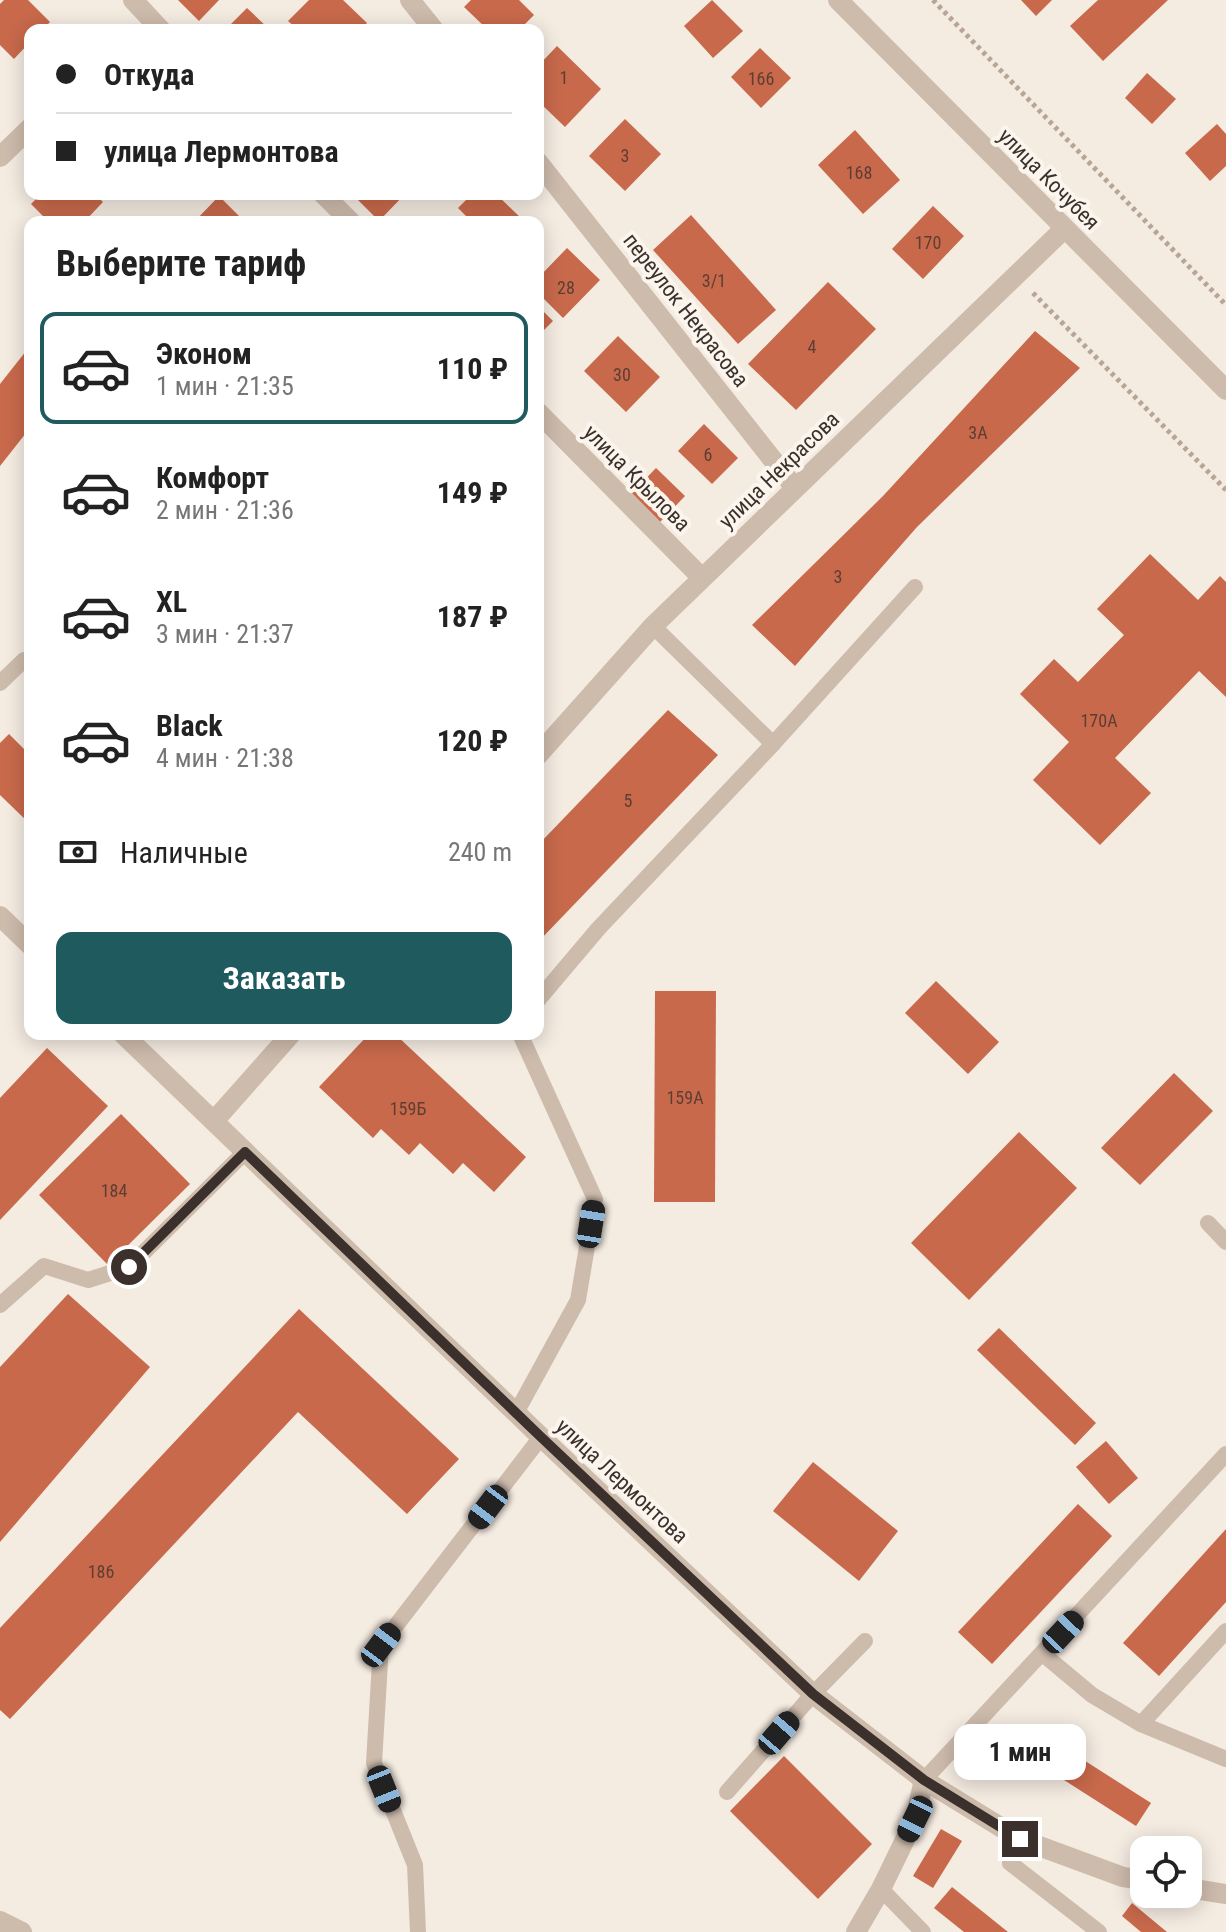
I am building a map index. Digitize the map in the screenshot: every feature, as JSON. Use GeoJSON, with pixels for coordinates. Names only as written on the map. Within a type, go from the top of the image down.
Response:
{"type":"FeatureCollection","features":[{"type":"Feature","properties":{"kind":"street"},"geometry":{"type":"LineString","coordinates":[[410,0],[429,24]]}},
{"type":"Feature","properties":{"kind":"street","name":"улица Кочубея"},"geometry":{"type":"LineString","coordinates":[[838,0],[1226,390]]}},
{"type":"Feature","properties":{"kind":"street"},"geometry":{"type":"LineString","coordinates":[[0,157],[24,134]]}},
{"type":"Feature","properties":{"kind":"street","name":"переулок Некрасова"},"geometry":{"type":"LineString","coordinates":[[544,170],[795,488]]}},
{"type":"Feature","properties":{"kind":"street"},"geometry":{"type":"LineString","coordinates":[[329,200],[345,216]]}},
{"type":"Feature","properties":{"kind":"street","name":"улица Некрасова"},"geometry":{"type":"LineString","coordinates":[[544,748],[653,626],[1064,229]]}},
{"type":"Feature","properties":{"kind":"street","name":"улица Крылова"},"geometry":{"type":"LineString","coordinates":[[544,418],[702,578]]}},
{"type":"Feature","properties":{"kind":"street"},"geometry":{"type":"LineString","coordinates":[[0,916],[24,939]]}},
{"type":"Feature","properties":{"kind":"street","name":"улица Лермонтова"},"geometry":{"type":"LineString","coordinates":[[129,1040],[813,1694],[924,1780],[1020,1839],[1130,1878]]}},
{"type":"Feature","properties":{"kind":"street"},"geometry":{"type":"LineString","coordinates":[[214,1121],[286,1040]]}},
{"type":"Feature","properties":{"kind":"street"},"geometry":{"type":"LineString","coordinates":[[856,1932],[915,1819],[924,1780]]}},
{"type":"Feature","properties":{"kind":"street"},"geometry":{"type":"LineString","coordinates":[[1202,1890],[1226,1894]]}},
{"type":"Feature","properties":{"kind":"street"},"geometry":{"type":"LineString","coordinates":[[0,1921],[22,1932]]}},
{"type":"Feature","properties":{"kind":"lane"},"geometry":{"type":"LineString","coordinates":[[544,993],[598,929],[773,744],[915,587]]}},
{"type":"Feature","properties":{"kind":"lane"},"geometry":{"type":"LineString","coordinates":[[653,626],[773,744]]}},
{"type":"Feature","properties":{"kind":"lane"},"geometry":{"type":"LineString","coordinates":[[0,683],[24,660]]}},
{"type":"Feature","properties":{"kind":"lane"},"geometry":{"type":"LineString","coordinates":[[516,1413],[578,1300],[595,1199],[523,1040]]}},
{"type":"Feature","properties":{"kind":"lane"},"geometry":{"type":"LineString","coordinates":[[0,1305],[44,1266],[88,1280],[129,1267],[245,1152]]}},
{"type":"Feature","properties":{"kind":"lane"},"geometry":{"type":"LineString","coordinates":[[1208,1223],[1226,1242]]}},
{"type":"Feature","properties":{"kind":"lane"},"geometry":{"type":"LineString","coordinates":[[418,1932],[415,1865],[374,1763],[381,1645],[541,1437]]}},
{"type":"Feature","properties":{"kind":"lane"},"geometry":{"type":"LineString","coordinates":[[924,1780],[1226,1454]]}},
{"type":"Feature","properties":{"kind":"lane"},"geometry":{"type":"LineString","coordinates":[[1141,1724],[1226,1631]]}},
{"type":"Feature","properties":{"kind":"lane"},"geometry":{"type":"LineString","coordinates":[[727,1792],[813,1694],[865,1641]]}},
{"type":"Feature","properties":{"kind":"lane"},"geometry":{"type":"LineString","coordinates":[[1043,1654],[1092,1695],[1141,1724],[1226,1759]]}},
{"type":"Feature","properties":{"kind":"lane"},"geometry":{"type":"LineString","coordinates":[[1020,1839],[1010,1863],[1099,1932]]}},
{"type":"Feature","properties":{"kind":"lane"},"geometry":{"type":"LineString","coordinates":[[881,1889],[923,1932]]}},
{"type":"Feature","properties":{"kind":"path"},"geometry":{"type":"LineString","coordinates":[[933,0],[1226,305]]}},
{"type":"Feature","properties":{"kind":"path"},"geometry":{"type":"LineString","coordinates":[[1015,275],[1226,490]]}},
{"type":"Feature","properties":{"kind":"building"},"geometry":{"type":"Polygon","coordinates":[[[4,0],[28,0],[50,22],[24,24],[24,48],[14,59],[0,45],[0,4],[4,0]]]}},
{"type":"Feature","properties":{"kind":"building"},"geometry":{"type":"Polygon","coordinates":[[[178,0],[219,0],[199,21],[178,0]]]}},
{"type":"Feature","properties":{"kind":"building"},"geometry":{"type":"Polygon","coordinates":[[[309,0],[343,0],[367,23],[291,24],[288,21],[309,0]]]}},
{"type":"Feature","properties":{"kind":"building"},"geometry":{"type":"Polygon","coordinates":[[[471,0],[519,0],[534,15],[525,24],[482,24],[464,7],[471,0]]]}},
{"type":"Feature","properties":{"kind":"building"},"geometry":{"type":"Polygon","coordinates":[[[712,0],[743,31],[713,58],[684,26],[712,0]]]}},
{"type":"Feature","properties":{"kind":"building"},"geometry":{"type":"Polygon","coordinates":[[[1021,0],[1052,0],[1036,16],[1021,0]]]}},
{"type":"Feature","properties":{"kind":"building"},"geometry":{"type":"Polygon","coordinates":[[[1098,0],[1168,0],[1103,61],[1070,26],[1098,0]]]}},
{"type":"Feature","properties":{"kind":"building"},"geometry":{"type":"Polygon","coordinates":[[[247,8],[264,24],[231,24],[247,8]]]}},
{"type":"Feature","properties":{"kind":"building"},"geometry":{"type":"Polygon","coordinates":[[[557,46],[601,89],[565,127],[544,107],[544,60],[557,46]]]}},
{"type":"Feature","properties":{"kind":"building"},"geometry":{"type":"Polygon","coordinates":[[[760,48],[791,78],[761,108],[731,77],[760,48]]]}},
{"type":"Feature","properties":{"kind":"building"},"geometry":{"type":"Polygon","coordinates":[[[1147,73],[1176,99],[1152,124],[1125,98],[1147,73]]]}},
{"type":"Feature","properties":{"kind":"building"},"geometry":{"type":"Polygon","coordinates":[[[625,119],[661,154],[625,191],[589,156],[625,119]]]}},
{"type":"Feature","properties":{"kind":"building"},"geometry":{"type":"Polygon","coordinates":[[[1217,124],[1226,134],[1226,166],[1210,181],[1185,153],[1217,124]]]}},
{"type":"Feature","properties":{"kind":"building"},"geometry":{"type":"Polygon","coordinates":[[[855,130],[900,180],[863,214],[818,165],[855,130]]]}},
{"type":"Feature","properties":{"kind":"building"},"geometry":{"type":"Polygon","coordinates":[[[35,200],[103,202],[90,216],[43,216],[31,204],[35,200]]]}},
{"type":"Feature","properties":{"kind":"building"},"geometry":{"type":"Polygon","coordinates":[[[215,200],[223,200],[239,216],[200,216],[215,200]]]}},
{"type":"Feature","properties":{"kind":"building"},"geometry":{"type":"Polygon","coordinates":[[[358,200],[399,200],[384,216],[374,216],[358,200]]]}},
{"type":"Feature","properties":{"kind":"building"},"geometry":{"type":"Polygon","coordinates":[[[466,200],[502,200],[519,216],[466,216],[458,208],[466,200]]]}},
{"type":"Feature","properties":{"kind":"building"},"geometry":{"type":"Polygon","coordinates":[[[933,206],[964,236],[923,279],[892,249],[933,206]]]}},
{"type":"Feature","properties":{"kind":"building"},"geometry":{"type":"Polygon","coordinates":[[[691,215],[776,310],[738,344],[653,250],[691,215]]]}},
{"type":"Feature","properties":{"kind":"building"},"geometry":{"type":"Polygon","coordinates":[[[567,248],[600,280],[563,318],[544,299],[544,272],[567,248]]]}},
{"type":"Feature","properties":{"kind":"building"},"geometry":{"type":"Polygon","coordinates":[[[828,282],[876,329],[796,410],[748,364],[828,282]]]}},
{"type":"Feature","properties":{"kind":"building"},"geometry":{"type":"Polygon","coordinates":[[[544,312],[553,321],[544,330],[544,312]]]}},
{"type":"Feature","properties":{"kind":"building"},"geometry":{"type":"Polygon","coordinates":[[[1035,331],[1080,368],[917,527],[795,666],[752,625],[883,496],[1035,331]]]}},
{"type":"Feature","properties":{"kind":"building"},"geometry":{"type":"Polygon","coordinates":[[[618,336],[660,377],[626,412],[584,371],[618,336]]]}},
{"type":"Feature","properties":{"kind":"building"},"geometry":{"type":"Polygon","coordinates":[[[24,354],[24,436],[0,466],[0,384],[24,354]]]}},
{"type":"Feature","properties":{"kind":"building"},"geometry":{"type":"Polygon","coordinates":[[[704,424],[738,458],[712,484],[678,451],[704,424]]]}},
{"type":"Feature","properties":{"kind":"building"},"geometry":{"type":"Polygon","coordinates":[[[656,468],[685,496],[660,522],[631,494],[656,468]]]}},
{"type":"Feature","properties":{"kind":"building"},"geometry":{"type":"Polygon","coordinates":[[[1150,554],[1198,600],[1220,576],[1226,582],[1226,697],[1199,671],[1115,758],[1151,793],[1100,845],[1033,780],[1069,742],[1020,694],[1054,659],[1078,682],[1124,635],[1097,609],[1150,554]]]}},
{"type":"Feature","properties":{"kind":"building"},"geometry":{"type":"Polygon","coordinates":[[[668,710],[718,755],[544,936],[544,839],[668,710]]]}},
{"type":"Feature","properties":{"kind":"building"},"geometry":{"type":"Polygon","coordinates":[[[9,734],[24,749],[24,818],[0,795],[0,743],[9,734]]]}},
{"type":"Feature","properties":{"kind":"building"},"geometry":{"type":"Polygon","coordinates":[[[936,981],[999,1042],[968,1074],[905,1013],[936,981]]]}},
{"type":"Feature","properties":{"kind":"building"},"geometry":{"type":"Polygon","coordinates":[[[655,991],[716,991],[715,1202],[654,1202],[655,991]]]}},
{"type":"Feature","properties":{"kind":"building"},"geometry":{"type":"Polygon","coordinates":[[[363,1040],[401,1040],[526,1157],[494,1192],[463,1163],[453,1174],[420,1143],[409,1155],[381,1129],[373,1138],[319,1087],[363,1040]]]}},
{"type":"Feature","properties":{"kind":"building"},"geometry":{"type":"Polygon","coordinates":[[[47,1048],[108,1106],[0,1220],[0,1098],[47,1048]]]}},
{"type":"Feature","properties":{"kind":"building"},"geometry":{"type":"Polygon","coordinates":[[[1174,1073],[1213,1111],[1140,1185],[1101,1148],[1174,1073]]]}},
{"type":"Feature","properties":{"kind":"building"},"geometry":{"type":"Polygon","coordinates":[[[121,1114],[190,1184],[108,1265],[39,1195],[121,1114]]]}},
{"type":"Feature","properties":{"kind":"building"},"geometry":{"type":"Polygon","coordinates":[[[1019,1132],[1077,1188],[969,1300],[911,1243],[1019,1132]]]}},
{"type":"Feature","properties":{"kind":"building"},"geometry":{"type":"Polygon","coordinates":[[[68,1294],[150,1367],[0,1542],[0,1367],[68,1294]]]}},
{"type":"Feature","properties":{"kind":"building"},"geometry":{"type":"Polygon","coordinates":[[[299,1309],[459,1459],[407,1514],[298,1412],[10,1719],[0,1710],[0,1628],[299,1309]]]}},
{"type":"Feature","properties":{"kind":"building"},"geometry":{"type":"Polygon","coordinates":[[[999,1328],[1096,1423],[1075,1445],[977,1350],[999,1328]]]}},
{"type":"Feature","properties":{"kind":"building"},"geometry":{"type":"Polygon","coordinates":[[[1106,1441],[1138,1478],[1109,1504],[1076,1467],[1106,1441]]]}},
{"type":"Feature","properties":{"kind":"building"},"geometry":{"type":"Polygon","coordinates":[[[813,1462],[898,1531],[859,1581],[773,1511],[813,1462]]]}},
{"type":"Feature","properties":{"kind":"building"},"geometry":{"type":"Polygon","coordinates":[[[1078,1504],[1112,1536],[992,1664],[958,1632],[1078,1504]]]}},
{"type":"Feature","properties":{"kind":"building"},"geometry":{"type":"Polygon","coordinates":[[[1226,1529],[1226,1602],[1159,1676],[1123,1643],[1226,1529]]]}},
{"type":"Feature","properties":{"kind":"building"},"geometry":{"type":"Polygon","coordinates":[[[1032,1727],[1151,1803],[1136,1826],[1017,1750],[1032,1727]]]}},
{"type":"Feature","properties":{"kind":"building"},"geometry":{"type":"Polygon","coordinates":[[[784,1756],[872,1844],[818,1899],[730,1811],[784,1756]]]}},
{"type":"Feature","properties":{"kind":"building"},"geometry":{"type":"Polygon","coordinates":[[[941,1829],[962,1841],[933,1888],[913,1876],[941,1829]]]}},
{"type":"Feature","properties":{"kind":"building"},"geometry":{"type":"Polygon","coordinates":[[[952,1887],[1008,1932],[964,1932],[934,1908],[952,1887]]]}},
{"type":"Feature","properties":{"kind":"building"},"geometry":{"type":"Polygon","coordinates":[[[1130,1906],[1138,1908],[1167,1932],[1141,1932],[1122,1916],[1130,1906]]]}},
{"type":"Feature","properties":{"kind":"route"},"geometry":{"type":"LineString","coordinates":[[129,1267],[245,1152],[813,1694],[924,1780],[1020,1839]]}}]}
